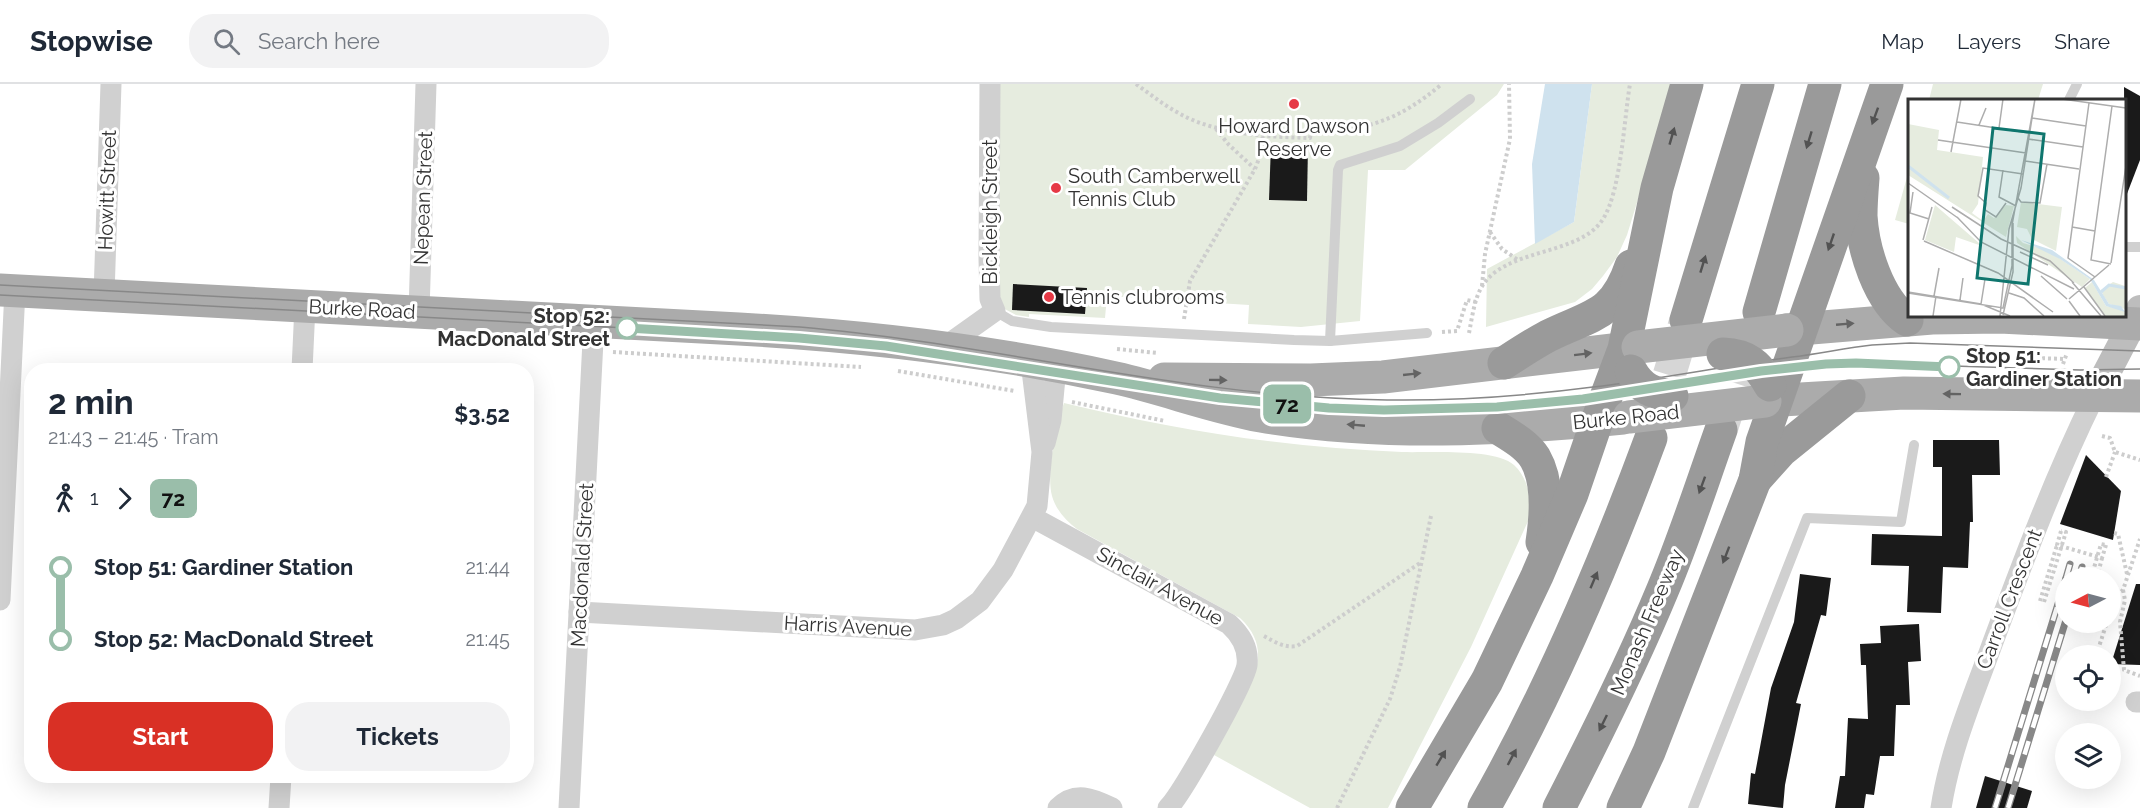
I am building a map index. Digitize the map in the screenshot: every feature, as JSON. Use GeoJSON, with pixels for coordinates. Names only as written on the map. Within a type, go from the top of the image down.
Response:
{"type":"FeatureCollection","features":[{"type":"Feature","properties":{"kind":"highway"},"geometry":{"type":"LineString","coordinates":[[1504,363],[1549,336],[1590,319],[1611,303],[1622,288],[1657,188],[1687,84]]}},
{"type":"Feature","properties":{"kind":"highway"},"geometry":{"type":"LineString","coordinates":[[1758,84],[1687,331],[1723,354],[1741,356],[1749,360],[1761,371],[1770,395]]}},
{"type":"Feature","properties":{"kind":"highway"},"geometry":{"type":"LineString","coordinates":[[1758,312],[1826,84]]}},
{"type":"Feature","properties":{"kind":"highway"},"geometry":{"type":"LineString","coordinates":[[1623,808],[1649,752],[1755,480],[1770,395],[1887,84]]}},
{"type":"Feature","properties":{"kind":"highway"},"geometry":{"type":"LineString","coordinates":[[1864,147],[1861,214],[1867,253],[1892,308],[1907,320]]}},
{"type":"Feature","properties":{"kind":"highway"},"geometry":{"type":"LineString","coordinates":[[1412,808],[1487,681],[1537,576],[1606,420],[1631,356],[1657,188]]}},
{"type":"Feature","properties":{"kind":"highway"},"geometry":{"type":"LineString","coordinates":[[1631,356],[1640,385],[1658,394],[1682,397],[1716,419]]}},
{"type":"Feature","properties":{"kind":"highway"},"geometry":{"type":"LineString","coordinates":[[1755,480],[1781,451],[1849,396]]}},
{"type":"Feature","properties":{"kind":"highway","name":"Monash Freeway"},"geometry":{"type":"LineString","coordinates":[[1559,808],[1609,709],[1664,587],[1716,419]]}},
{"type":"Feature","properties":{"kind":"highway"},"geometry":{"type":"LineString","coordinates":[[1498,428],[1526,448],[1535,458],[1541,472],[1546,521],[1537,576]]}},
{"type":"Feature","properties":{"kind":"highway"},"geometry":{"type":"LineString","coordinates":[[1484,808],[1533,718],[1577,622],[1651,438]]}},
{"type":"Feature","properties":{"kind":"main road","name":"Burke Road"},"geometry":{"type":"LineString","coordinates":[[7,290],[799,332],[943,348],[1044,381],[1343,379],[1504,363],[1631,356],[1687,331],[1794,329],[1907,320],[2000,317],[2138,319]]}},
{"type":"Feature","properties":{"kind":"main road","name":"Burke Road"},"geometry":{"type":"LineString","coordinates":[[1117,379],[1261,416],[1399,428],[1498,428],[1606,420],[1716,419],[1770,395],[1849,396],[1904,393],[2140,396]]}},
{"type":"Feature","properties":{"kind":"street","name":"Howitt Street"},"geometry":{"type":"LineString","coordinates":[[104,295],[111,84]]}},
{"type":"Feature","properties":{"kind":"street","name":"Nepean Street"},"geometry":{"type":"LineString","coordinates":[[419,312],[426,84]]}},
{"type":"Feature","properties":{"kind":"street","name":"Bickleigh Street"},"geometry":{"type":"LineString","coordinates":[[943,348],[995,311],[990,299],[989,270],[990,84]]}},
{"type":"Feature","properties":{"kind":"street"},"geometry":{"type":"LineString","coordinates":[[0,600],[7,290]]}},
{"type":"Feature","properties":{"kind":"street"},"geometry":{"type":"LineString","coordinates":[[302,363],[305,306]]}},
{"type":"Feature","properties":{"kind":"street"},"geometry":{"type":"LineString","coordinates":[[2094,396],[2138,319]]}},
{"type":"Feature","properties":{"kind":"street","name":"Macdonald Street"},"geometry":{"type":"LineString","coordinates":[[569,808],[594,321]]}},
{"type":"Feature","properties":{"kind":"street","name":"Harris Avenue"},"geometry":{"type":"LineString","coordinates":[[579,612],[915,630],[956,619],[980,601],[1003,570],[1037,506],[1042,452],[1051,420],[1044,381]]}},
{"type":"Feature","properties":{"kind":"street","name":"Carroll Crescent"},"geometry":{"type":"LineString","coordinates":[[1941,808],[1951,759],[1963,718],[2037,523],[2072,440],[2094,396]]}},
{"type":"Feature","properties":{"kind":"street","name":"Sinclair Avenue"},"geometry":{"type":"LineString","coordinates":[[1032,517],[1229,624],[1243,640],[1246,650],[1246,671],[1191,773],[1168,808]]}},
{"type":"Feature","properties":{"kind":"street"},"geometry":{"type":"LineString","coordinates":[[279,808],[281,783]]}},
{"type":"Feature","properties":{"kind":"street"},"geometry":{"type":"LineString","coordinates":[[1058,808],[1066,801],[1082,796],[1112,808]]}},
{"type":"Feature","properties":{"kind":"lane"},"geometry":{"type":"LineString","coordinates":[[2070,99],[2077,84]]}},
{"type":"Feature","properties":{"kind":"lane"},"geometry":{"type":"LineString","coordinates":[[1330,341],[1340,165],[1374,156],[1416,138],[1470,99]]}},
{"type":"Feature","properties":{"kind":"lane"},"geometry":{"type":"LineString","coordinates":[[995,311],[1012,321],[1052,327],[1330,341],[1427,333]]}},
{"type":"Feature","properties":{"kind":"lane"},"geometry":{"type":"LineString","coordinates":[[1693,808],[1807,518],[1901,522],[1914,445]]}},
{"type":"Feature","properties":{"kind":"path"},"geometry":{"type":"LineString","coordinates":[[1136,84],[1169,108],[1216,128],[1263,135],[1310,138],[1311,132],[1354,130],[1396,116],[1424,99],[1442,84]]}},
{"type":"Feature","properties":{"kind":"path"},"geometry":{"type":"LineString","coordinates":[[1469,333],[1482,287],[1483,267],[1510,139],[1509,84]]}},
{"type":"Feature","properties":{"kind":"path"},"geometry":{"type":"LineString","coordinates":[[1482,287],[1500,270],[1519,260],[1583,237],[1594,230],[1604,219],[1620,160],[1629,84]]}},
{"type":"Feature","properties":{"kind":"path"},"geometry":{"type":"LineString","coordinates":[[1216,128],[1228,145],[1255,169]]}},
{"type":"Feature","properties":{"kind":"path"},"geometry":{"type":"LineString","coordinates":[[1185,307],[1190,281],[1255,169],[1260,156],[1263,135]]}},
{"type":"Feature","properties":{"kind":"path"},"geometry":{"type":"LineString","coordinates":[[1490,232],[1502,249],[1519,260]]}},
{"type":"Feature","properties":{"kind":"path"},"geometry":{"type":"LineString","coordinates":[[1427,333],[1457,331],[1467,300],[1476,302]]}},
{"type":"Feature","properties":{"kind":"path"},"geometry":{"type":"LineString","coordinates":[[613,352],[867,368]]}},
{"type":"Feature","properties":{"kind":"path"},"geometry":{"type":"LineString","coordinates":[[2036,358],[2064,361],[2067,353]]}},
{"type":"Feature","properties":{"kind":"path"},"geometry":{"type":"LineString","coordinates":[[888,370],[935,376],[1044,381],[1172,422]]}},
{"type":"Feature","properties":{"kind":"path"},"geometry":{"type":"LineString","coordinates":[[2102,436],[2110,438],[2115,452],[2106,477]]}},
{"type":"Feature","properties":{"kind":"path"},"geometry":{"type":"LineString","coordinates":[[2115,452],[2140,460]]}},
{"type":"Feature","properties":{"kind":"path"},"geometry":{"type":"LineString","coordinates":[[1337,808],[1390,699],[1400,667],[1431,516]]}},
{"type":"Feature","properties":{"kind":"path"},"geometry":{"type":"LineString","coordinates":[[2061,531],[2066,532],[2042,601],[2057,545],[2061,531]]}},
{"type":"Feature","properties":{"kind":"path"},"geometry":{"type":"LineString","coordinates":[[2114,533],[2118,534],[2127,574]]}},
{"type":"Feature","properties":{"kind":"path"},"geometry":{"type":"LineString","coordinates":[[2140,539],[2123,590],[2125,600],[2120,622],[2124,670],[2140,676]]}},
{"type":"Feature","properties":{"kind":"path"},"geometry":{"type":"LineString","coordinates":[[2094,567],[2101,544],[2106,545],[2100,567]]}},
{"type":"Feature","properties":{"kind":"path"},"geometry":{"type":"LineString","coordinates":[[2057,545],[2102,558]]}},
{"type":"Feature","properties":{"kind":"path"},"geometry":{"type":"LineString","coordinates":[[1255,632],[1281,645],[1297,646],[1421,563]]}},
{"type":"Feature","properties":{"kind":"shaded area"},"geometry":{"type":"Polygon","coordinates":[[[1000,84],[1504,84],[1497,95],[1405,170],[1368,170],[1360,321],[1301,327],[1248,324],[1249,305],[1107,296],[1105,318],[1029,314],[1029,317],[1016,315],[1003,308],[997,286],[1000,84]]]}},
{"type":"Feature","properties":{"kind":"shaded area"},"geometry":{"type":"Polygon","coordinates":[[[1592,84],[1671,84],[1627,235],[1617,257],[1603,276],[1592,289],[1575,302],[1486,327],[1487,269],[1574,222],[1592,84]]]}},
{"type":"Feature","properties":{"kind":"shaded area"},"geometry":{"type":"Polygon","coordinates":[[[1933,84],[2043,84],[2038,99],[1929,99],[1933,84]]]}},
{"type":"Feature","properties":{"kind":"shaded area"},"geometry":{"type":"Polygon","coordinates":[[[1908,174],[1908,224],[1895,220],[1908,174]]]}},
{"type":"Feature","properties":{"kind":"shaded area"},"geometry":{"type":"Polygon","coordinates":[[[1064,403],[1189,429],[1274,442],[1359,450],[1444,452],[1492,456],[1514,465],[1519,471],[1528,490],[1529,519],[1471,647],[1388,808],[1310,808],[1214,755],[1255,674],[1258,652],[1256,640],[1240,618],[1077,529],[1062,515],[1052,496],[1050,475],[1055,436],[1064,403]]]}},
{"type":"Feature","properties":{"kind":"water"},"geometry":{"type":"Polygon","coordinates":[[[1545,84],[1592,84],[1574,222],[1535,244],[1532,164],[1545,84]]]}},
{"type":"Feature","properties":{"kind":"building"},"geometry":{"type":"Polygon","coordinates":[[[2124,87],[2140,96],[2140,160],[2125,199],[2125,99],[2124,87]]]}},
{"type":"Feature","properties":{"kind":"building"},"geometry":{"type":"Polygon","coordinates":[[[1271,144],[1308,145],[1307,201],[1269,200],[1271,144]]]}},
{"type":"Feature","properties":{"kind":"building","name":"Tennis clubrooms"},"geometry":{"type":"Polygon","coordinates":[[[1013,284],[1087,288],[1085,314],[1012,310],[1013,284]]]}},
{"type":"Feature","properties":{"kind":"building"},"geometry":{"type":"Polygon","coordinates":[[[1933,440],[1999,440],[2000,475],[1972,475],[1973,522],[1970,522],[1968,568],[1943,567],[1941,613],[1907,612],[1909,566],[1871,565],[1872,534],[1942,536],[1942,467],[1933,467],[1933,440]]]}},
{"type":"Feature","properties":{"kind":"building"},"geometry":{"type":"Polygon","coordinates":[[[2086,455],[2121,491],[2113,540],[2060,524],[2086,455]]]}},
{"type":"Feature","properties":{"kind":"building"},"geometry":{"type":"Polygon","coordinates":[[[1800,574],[1831,578],[1826,616],[1821,615],[1796,703],[1801,704],[1785,785],[1783,808],[1748,804],[1751,773],[1755,774],[1771,688],[1794,622],[1800,574]]]}},
{"type":"Feature","properties":{"kind":"building"},"geometry":{"type":"Polygon","coordinates":[[[2136,584],[2140,584],[2140,665],[2121,664],[2121,645],[2117,645],[2136,584]]]}},
{"type":"Feature","properties":{"kind":"building"},"geometry":{"type":"Polygon","coordinates":[[[1919,624],[1921,661],[1908,662],[1910,705],[1896,705],[1894,756],[1880,756],[1874,795],[1866,794],[1864,808],[1835,808],[1840,776],[1845,776],[1848,718],[1868,719],[1866,665],[1861,665],[1860,644],[1881,643],[1880,626],[1919,624]]]}},
{"type":"Feature","properties":{"kind":"building"},"geometry":{"type":"Polygon","coordinates":[[[1985,776],[2032,791],[2027,808],[1976,808],[1985,776]]]}},
{"type":"Feature","properties":{"kind":"tunnel"},"geometry":{"type":"LineString","coordinates":[[1655,422],[1686,320]]}},
{"type":"Feature","properties":{"kind":"tunnel"},"geometry":{"type":"LineString","coordinates":[[1721,430],[1753,331]]}},
{"type":"Feature","properties":{"kind":"tram line"},"geometry":{"type":"LineString","coordinates":[[0,285],[800,327],[947,345],[1166,381],[1313,397],[1387,400],[1464,399],[1567,390],[1872,345],[1910,343],[2140,351]]}},
{"type":"Feature","properties":{"kind":"tram line"},"geometry":{"type":"LineString","coordinates":[[0,295],[799,337],[942,354],[1220,398],[1329,408],[1437,410],[1497,407],[1583,399],[1775,369],[1856,363],[2080,370],[2140,369]]}},
{"type":"Feature","properties":{"kind":"tram line","name":"72"},"geometry":{"type":"LineString","coordinates":[[627,328],[799,338],[886,346],[1220,398],[1274,404],[1384,410],[1497,407],[1583,399],[1799,366],[1856,363],[1949,367]]}},
{"type":"Feature","properties":{"kind":"railway"},"geometry":{"type":"LineString","coordinates":[[1995,808],[2055,614]]}},
{"type":"Feature","properties":{"kind":"railway"},"geometry":{"type":"LineString","coordinates":[[2008,808],[2062,633]]}},
{"type":"Feature","properties":{"kind":"place","name":"Howard Dawson Reserve"},"geometry":{"type":"Point","coordinates":[1294,104]}},
{"type":"Feature","properties":{"kind":"place","name":"South Camberwell Tennis Club"},"geometry":{"type":"Point","coordinates":[1056,188]}},
{"type":"Feature","properties":{"kind":"place","name":"Tennis clubrooms"},"geometry":{"type":"Point","coordinates":[1049,297]}},
{"type":"Feature","properties":{"kind":"place","name":"Stop 52: MacDonald Street"},"geometry":{"type":"Point","coordinates":[627,328]}},
{"type":"Feature","properties":{"kind":"place","name":"Stop 51: Gardiner Station"},"geometry":{"type":"Point","coordinates":[1949,367]}}]}
